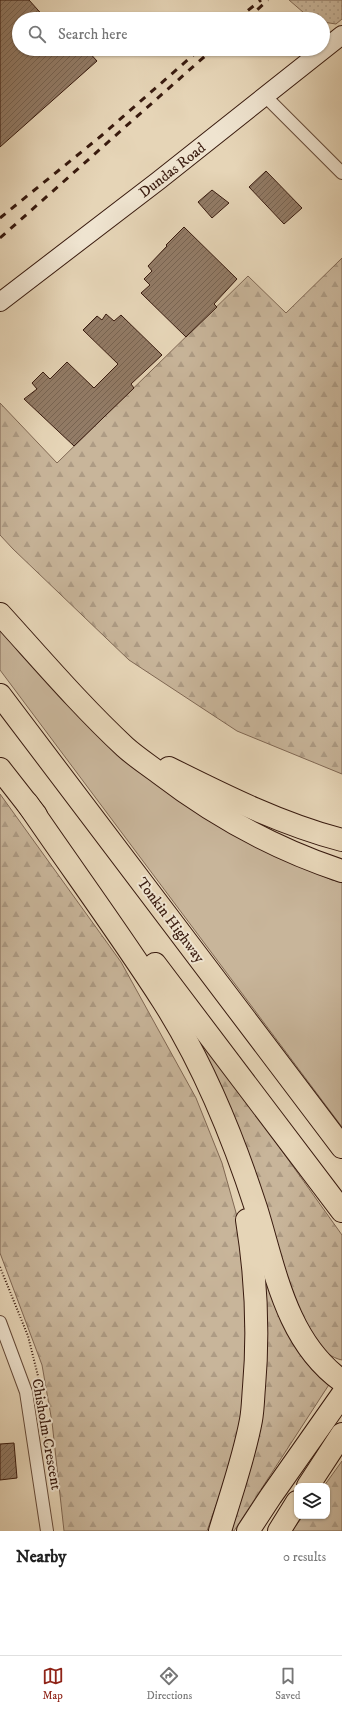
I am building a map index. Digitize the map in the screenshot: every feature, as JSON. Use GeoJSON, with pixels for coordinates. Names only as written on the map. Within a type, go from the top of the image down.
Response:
{"type":"FeatureCollection","features":[{"type":"Feature","properties":{"kind":"highway"},"geometry":{"type":"LineString","coordinates":[[0,614],[76,699],[126,748],[189,796],[238,827],[288,851],[342,872]]}},
{"type":"Feature","properties":{"kind":"highway","name":"Tonkin Highway"},"geometry":{"type":"LineString","coordinates":[[0,695],[342,1146]]}},
{"type":"Feature","properties":{"kind":"highway"},"geometry":{"type":"LineString","coordinates":[[126,748],[255,810],[314,833],[342,840]]}},
{"type":"Feature","properties":{"kind":"highway"},"geometry":{"type":"LineString","coordinates":[[0,769],[148,956],[342,1210]]}},
{"type":"Feature","properties":{"kind":"highway"},"geometry":{"type":"LineString","coordinates":[[27,803],[164,1002],[210,1090],[234,1146],[287,1310],[303,1339],[312,1351],[322,1363],[342,1381]]}},
{"type":"Feature","properties":{"kind":"highway"},"geometry":{"type":"LineString","coordinates":[[210,1090],[230,1152],[245,1212],[253,1256],[257,1302],[256,1362],[251,1419],[240,1466],[220,1531]]}},
{"type":"Feature","properties":{"kind":"highway"},"geometry":{"type":"LineString","coordinates":[[248,1531],[342,1395]]}},
{"type":"Feature","properties":{"kind":"highway"},"geometry":{"type":"LineString","coordinates":[[310,1483],[339,1441]]}},
{"type":"Feature","properties":{"kind":"highway"},"geometry":{"type":"LineString","coordinates":[[279,1531],[294,1507]]}},
{"type":"Feature","properties":{"kind":"main road","name":"Dundas Road"},"geometry":{"type":"LineString","coordinates":[[330,44],[342,35]]}},
{"type":"Feature","properties":{"kind":"main road","name":"Dundas Road"},"geometry":{"type":"LineString","coordinates":[[0,302],[158,181],[315,56]]}},
{"type":"Feature","properties":{"kind":"street"},"geometry":{"type":"LineString","coordinates":[[264,96],[342,173]]}},
{"type":"Feature","properties":{"kind":"street","name":"Chisholm Crescent"},"geometry":{"type":"LineString","coordinates":[[0,1322],[26,1392],[47,1531]]}},
{"type":"Feature","properties":{"kind":"green space"},"geometry":{"type":"Polygon","coordinates":[[[289,0],[342,0],[342,19],[336,24],[330,23],[330,12],[303,12],[289,0]]]}},
{"type":"Feature","properties":{"kind":"green space"},"geometry":{"type":"Polygon","coordinates":[[[342,258],[342,774],[237,731],[129,660],[0,535],[0,403],[57,463],[248,276],[286,313],[342,258]]]}},
{"type":"Feature","properties":{"kind":"green space"},"geometry":{"type":"Polygon","coordinates":[[[0,625],[78,711],[280,857],[332,880],[342,882],[342,1127],[0,670],[0,625]]]}},
{"type":"Feature","properties":{"kind":"green space"},"geometry":{"type":"Polygon","coordinates":[[[0,794],[121,962],[196,1098],[222,1163],[242,1234],[248,1307],[244,1404],[229,1469],[207,1531],[64,1531],[52,1422],[42,1365],[0,1253],[0,794]]]}},
{"type":"Feature","properties":{"kind":"green space"},"geometry":{"type":"Polygon","coordinates":[[[172,997],[342,1235],[342,1360],[335,1358],[322,1348],[298,1314],[172,997]]]}},
{"type":"Feature","properties":{"kind":"green space"},"geometry":{"type":"Polygon","coordinates":[[[265,1274],[332,1380],[234,1531],[228,1531],[265,1274]]]}},
{"type":"Feature","properties":{"kind":"green space"},"geometry":{"type":"Polygon","coordinates":[[[342,1461],[342,1531],[292,1531],[301,1519],[330,1519],[330,1483],[326,1483],[342,1461]]]}},
{"type":"Feature","properties":{"kind":"building"},"geometry":{"type":"Polygon","coordinates":[[[0,0],[29,0],[40,12],[12,12],[12,56],[92,56],[97,61],[0,147],[0,0]]]}},
{"type":"Feature","properties":{"kind":"building"},"geometry":{"type":"Polygon","coordinates":[[[266,171],[302,208],[284,224],[249,187],[266,171]]]}},
{"type":"Feature","properties":{"kind":"building"},"geometry":{"type":"Polygon","coordinates":[[[212,190],[229,203],[212,218],[198,202],[212,190]]]}},
{"type":"Feature","properties":{"kind":"building"},"geometry":{"type":"Polygon","coordinates":[[[184,227],[237,279],[214,304],[217,307],[186,337],[141,293],[150,285],[144,279],[152,271],[148,266],[184,227]]]}},
{"type":"Feature","properties":{"kind":"building"},"geometry":{"type":"Polygon","coordinates":[[[106,314],[114,321],[121,315],[162,355],[131,384],[134,388],[74,446],[24,399],[37,389],[32,383],[43,372],[50,379],[67,362],[94,388],[118,364],[83,330],[97,316],[102,320],[106,314]]]}},
{"type":"Feature","properties":{"kind":"building"},"geometry":{"type":"Polygon","coordinates":[[[14,1443],[17,1478],[0,1480],[0,1444],[14,1443]]]}},
{"type":"Feature","properties":{"kind":"railway"},"geometry":{"type":"LineString","coordinates":[[246,12],[261,0]]}},
{"type":"Feature","properties":{"kind":"railway"},"geometry":{"type":"LineString","coordinates":[[255,12],[268,0]]}},
{"type":"Feature","properties":{"kind":"railway"},"geometry":{"type":"LineString","coordinates":[[0,218],[101,136],[192,56]]}},
{"type":"Feature","properties":{"kind":"railway"},"geometry":{"type":"LineString","coordinates":[[0,238],[205,56]]}}]}
